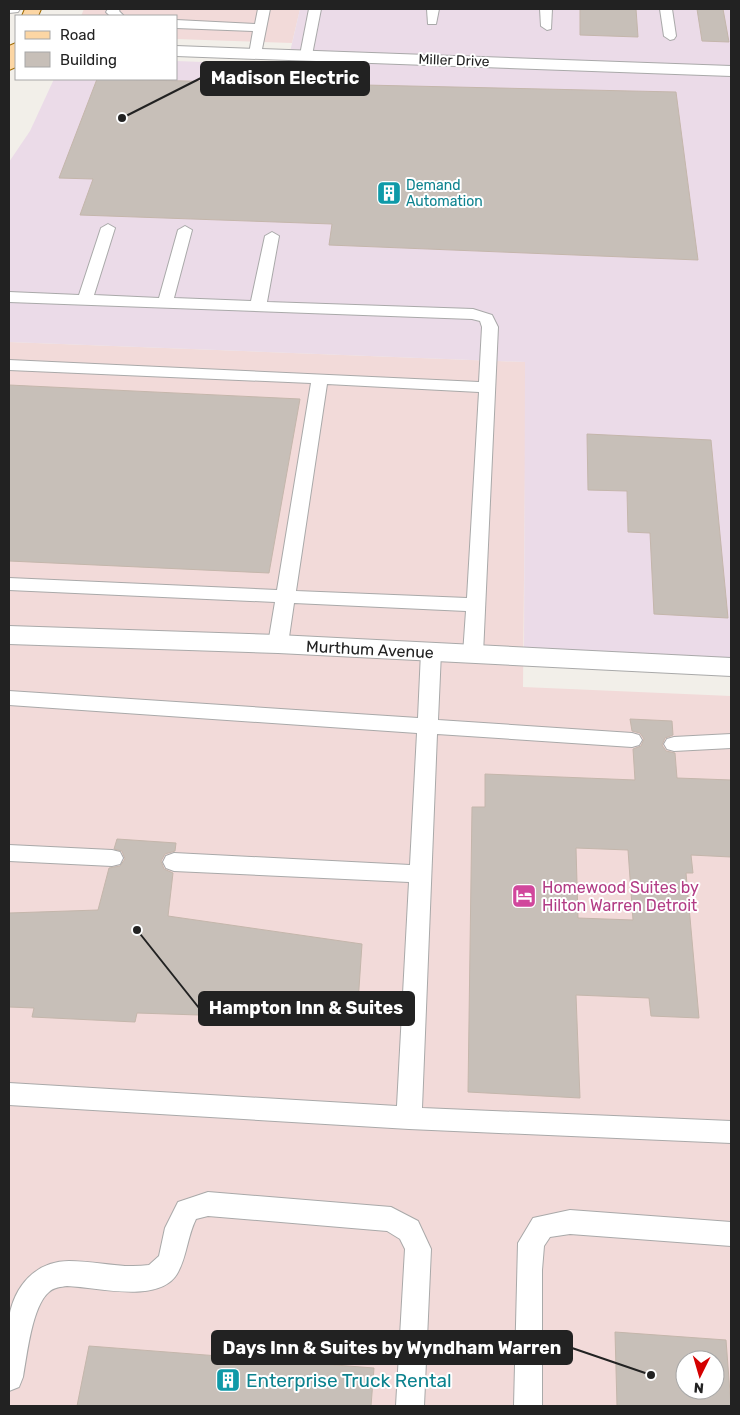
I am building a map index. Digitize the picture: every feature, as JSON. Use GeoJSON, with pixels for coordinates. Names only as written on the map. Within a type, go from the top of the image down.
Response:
{"type":"FeatureCollection","features":[{"type":"Feature","properties":{"kind":"street","name":"Miller Drive"},"geometry":{"type":"LineString","coordinates":[[178,51],[731,70]]}},
{"type":"Feature","properties":{"kind":"street","name":"Murthum Avenue"},"geometry":{"type":"LineString","coordinates":[[9,635],[278,644],[731,667]]}},
{"type":"Feature","properties":{"kind":"lane"},"geometry":{"type":"LineString","coordinates":[[9,10],[14,9]]}},
{"type":"Feature","properties":{"kind":"lane"},"geometry":{"type":"LineString","coordinates":[[255,54],[264,9]]}},
{"type":"Feature","properties":{"kind":"lane"},"geometry":{"type":"LineString","coordinates":[[306,55],[315,9]]}},
{"type":"Feature","properties":{"kind":"lane"},"geometry":{"type":"LineString","coordinates":[[546,9],[547,26]]}},
{"type":"Feature","properties":{"kind":"lane"},"geometry":{"type":"LineString","coordinates":[[666,9],[670,36]]}},
{"type":"Feature","properties":{"kind":"lane"},"geometry":{"type":"LineString","coordinates":[[178,24],[260,28]]}},
{"type":"Feature","properties":{"kind":"lane"},"geometry":{"type":"LineString","coordinates":[[85,300],[108,228]]}},
{"type":"Feature","properties":{"kind":"lane"},"geometry":{"type":"LineString","coordinates":[[165,303],[185,230]]}},
{"type":"Feature","properties":{"kind":"lane"},"geometry":{"type":"LineString","coordinates":[[258,306],[272,236]]}},
{"type":"Feature","properties":{"kind":"lane"},"geometry":{"type":"LineString","coordinates":[[9,297],[473,314],[486,318],[490,327],[473,654]]}},
{"type":"Feature","properties":{"kind":"lane"},"geometry":{"type":"LineString","coordinates":[[9,365],[486,387]]}},
{"type":"Feature","properties":{"kind":"lane"},"geometry":{"type":"LineString","coordinates":[[278,644],[320,379]]}},
{"type":"Feature","properties":{"kind":"lane"},"geometry":{"type":"LineString","coordinates":[[9,584],[476,605]]}},
{"type":"Feature","properties":{"kind":"lane"},"geometry":{"type":"LineString","coordinates":[[409,1118],[426,724],[431,652]]}},
{"type":"Feature","properties":{"kind":"lane"},"geometry":{"type":"LineString","coordinates":[[9,698],[426,724],[632,740]]}},
{"type":"Feature","properties":{"kind":"lane"},"geometry":{"type":"LineString","coordinates":[[674,744],[731,741]]}},
{"type":"Feature","properties":{"kind":"lane"},"geometry":{"type":"LineString","coordinates":[[9,853],[112,858]]}},
{"type":"Feature","properties":{"kind":"lane"},"geometry":{"type":"LineString","coordinates":[[174,862],[421,874]]}},
{"type":"Feature","properties":{"kind":"lane"},"geometry":{"type":"LineString","coordinates":[[9,1094],[409,1118],[731,1132]]}},
{"type":"Feature","properties":{"kind":"lane"},"geometry":{"type":"LineString","coordinates":[[9,1377],[26,1308],[40,1283],[63,1273],[149,1280],[164,1272],[174,1254],[178,1228],[187,1210],[208,1204],[391,1219],[409,1230],[418,1249],[410,1406]]}},
{"type":"Feature","properties":{"kind":"lane"},"geometry":{"type":"LineString","coordinates":[[528,1406],[529,1270],[531,1243],[542,1226],[570,1222],[731,1234]]}},
{"type":"Feature","properties":{"kind":"shaded area"},"geometry":{"type":"Polygon","coordinates":[[[84,9],[300,9],[292,43],[178,39],[178,15],[81,15],[84,9]]]}},
{"type":"Feature","properties":{"kind":"shaded area"},"geometry":{"type":"Polygon","coordinates":[[[300,9],[731,9],[731,661],[524,652],[525,362],[9,342],[9,162],[30,131],[54,80],[178,80],[178,61],[287,65],[300,9]]]}},
{"type":"Feature","properties":{"kind":"shaded area"},"geometry":{"type":"Polygon","coordinates":[[[9,342],[526,362],[523,687],[731,696],[731,1406],[9,1406],[9,342]]]}},
{"type":"Feature","properties":{"kind":"building"},"geometry":{"type":"Polygon","coordinates":[[[580,9],[636,9],[638,37],[580,35],[580,9]]]}},
{"type":"Feature","properties":{"kind":"building"},"geometry":{"type":"Polygon","coordinates":[[[697,9],[723,9],[729,42],[702,41],[697,9]]]}},
{"type":"Feature","properties":{"kind":"building"},"geometry":{"type":"Polygon","coordinates":[[[97,80],[676,92],[698,260],[329,245],[332,224],[80,215],[93,179],[59,178],[97,80]]]}},
{"type":"Feature","properties":{"kind":"building"},"geometry":{"type":"Polygon","coordinates":[[[9,385],[300,399],[269,573],[9,561],[9,385]]]}},
{"type":"Feature","properties":{"kind":"building"},"geometry":{"type":"Polygon","coordinates":[[[587,434],[711,440],[728,618],[654,614],[650,533],[628,532],[627,491],[588,490],[587,434]]]}},
{"type":"Feature","properties":{"kind":"building","name":"Homewood Suites by Hilton Warren Detroit"},"geometry":{"type":"Polygon","coordinates":[[[630,719],[672,721],[673,735],[665,738],[662,745],[666,751],[675,753],[677,778],[731,780],[731,857],[691,855],[693,873],[686,873],[699,1018],[651,1016],[649,998],[576,995],[580,1098],[468,1092],[472,807],[485,807],[485,774],[635,780],[633,749],[641,746],[644,739],[640,733],[632,731],[630,719]],[[576,848],[578,918],[633,920],[628,850],[576,848]]]}},
{"type":"Feature","properties":{"kind":"building"},"geometry":{"type":"Polygon","coordinates":[[[117,839],[176,843],[175,851],[165,854],[161,861],[164,869],[173,873],[168,916],[362,944],[358,1003],[320,1002],[318,1015],[200,1010],[199,1015],[137,1013],[135,1022],[32,1017],[34,1008],[9,1007],[9,913],[98,910],[109,868],[120,866],[125,859],[122,851],[114,849],[117,839]]]}},
{"type":"Feature","properties":{"kind":"building"},"geometry":{"type":"Polygon","coordinates":[[[615,1332],[726,1340],[731,1406],[617,1406],[615,1332]]]}},
{"type":"Feature","properties":{"kind":"building","name":"Enterprise Truck Rental"},"geometry":{"type":"Polygon","coordinates":[[[89,1346],[374,1368],[371,1406],[77,1406],[89,1346]]]}},
{"type":"Feature","properties":{"kind":"place","name":"Madison Electric"},"geometry":{"type":"Point","coordinates":[122,118]}},
{"type":"Feature","properties":{"kind":"place","name":"Demand Automation"},"geometry":{"type":"Point","coordinates":[389,193]}},
{"type":"Feature","properties":{"kind":"place","name":"Homewood Suites by Hilton Warren Detroit"},"geometry":{"type":"Point","coordinates":[524,896]}},
{"type":"Feature","properties":{"kind":"place","name":"Hampton Inn & Suites"},"geometry":{"type":"Point","coordinates":[137,930]}},
{"type":"Feature","properties":{"kind":"place","name":"Days Inn & Suites by Wyndham Warren"},"geometry":{"type":"Point","coordinates":[651,1375]}},
{"type":"Feature","properties":{"kind":"place","name":"Enterprise Truck Rental"},"geometry":{"type":"Point","coordinates":[228,1380]}}]}
